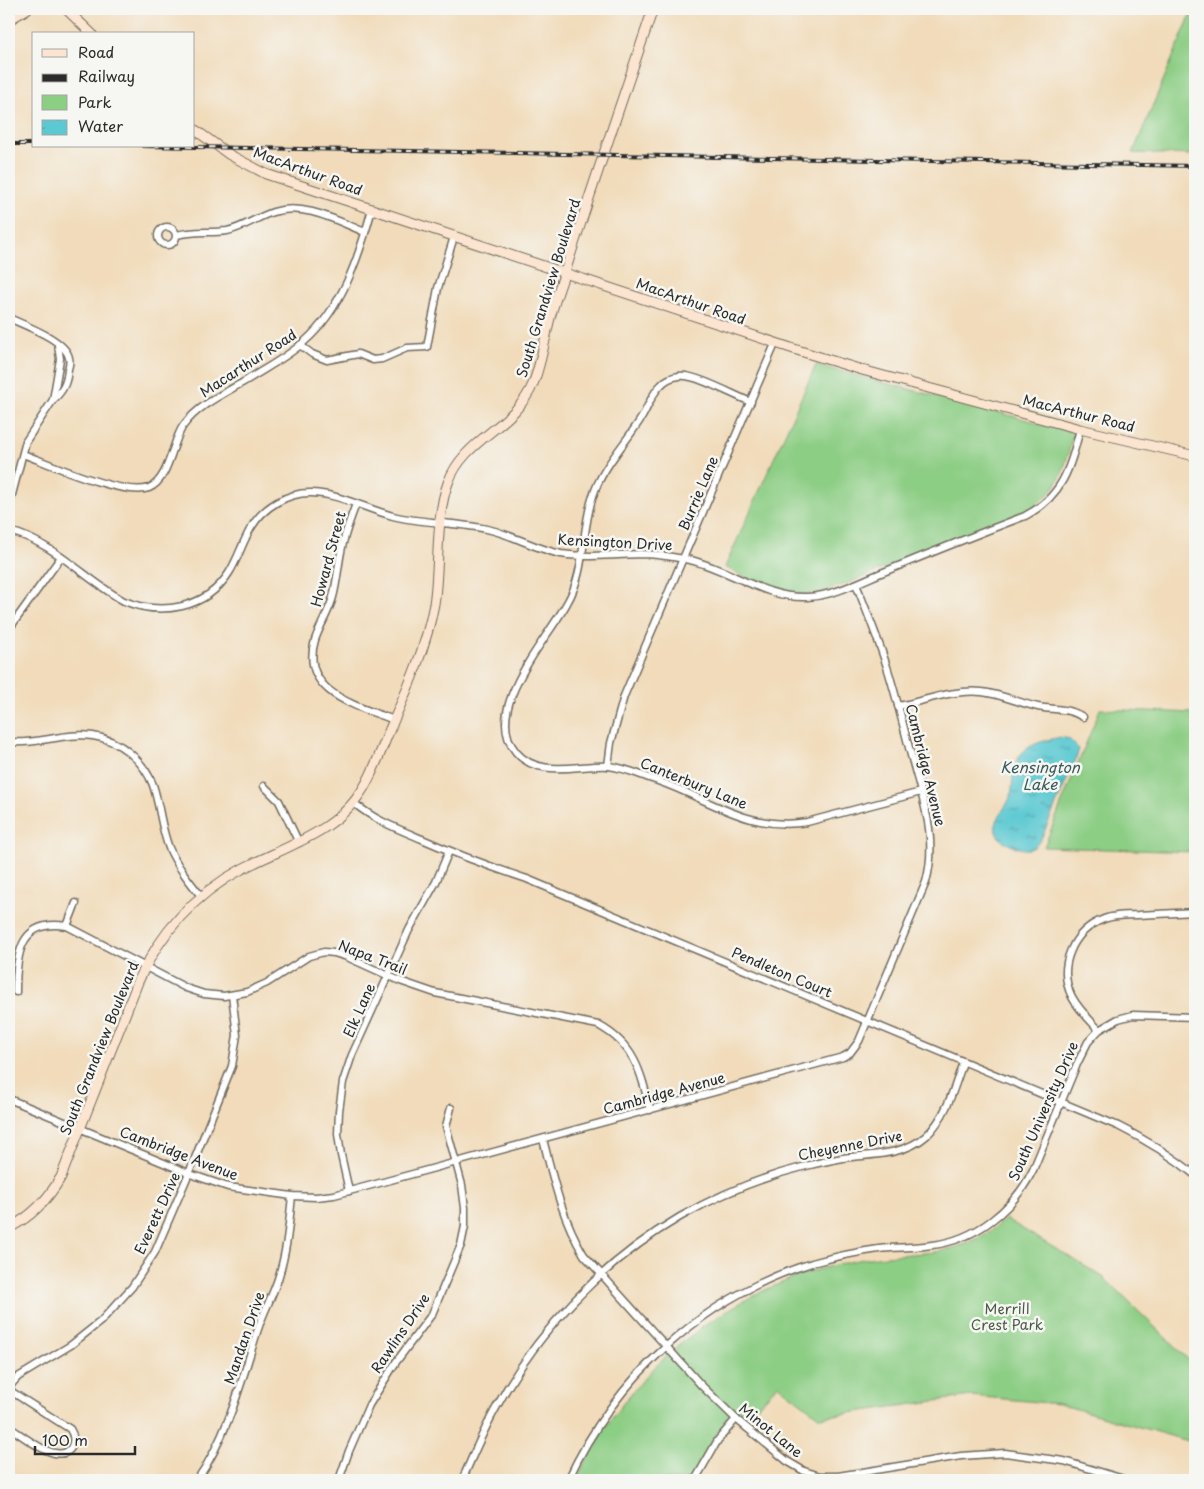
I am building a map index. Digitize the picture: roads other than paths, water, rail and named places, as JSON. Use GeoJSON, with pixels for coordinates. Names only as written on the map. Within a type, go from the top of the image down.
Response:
{"type":"FeatureCollection","features":[{"type":"Feature","properties":{"kind":"street"},"geometry":{"type":"LineString","coordinates":[[9,20],[27,9]]}},
{"type":"Feature","properties":{"kind":"street"},"geometry":{"type":"LineString","coordinates":[[66,9],[90,32]]}},
{"type":"Feature","properties":{"kind":"street"},"geometry":{"type":"LineString","coordinates":[[74,9],[77,19]]}},
{"type":"Feature","properties":{"kind":"street","name":"South Grandview Boulevard"},"geometry":{"type":"LineString","coordinates":[[9,1228],[33,1212],[52,1191],[68,1164],[144,967],[171,926],[201,896],[242,869],[299,843],[328,826],[354,803],[367,783],[420,660],[430,624],[446,488],[458,462],[472,446],[508,418],[530,392],[564,273],[653,9]]}},
{"type":"Feature","properties":{"kind":"street","name":"MacArthur Road"},"geometry":{"type":"LineString","coordinates":[[195,130],[217,148],[266,174],[775,344],[862,370],[1080,429],[1195,456]]}},
{"type":"Feature","properties":{"kind":"street"},"geometry":{"type":"LineString","coordinates":[[176,236],[228,231],[274,212],[296,209],[315,213],[366,232]]}},
{"type":"Feature","properties":{"kind":"street","name":"Macarthur Road"},"geometry":{"type":"LineString","coordinates":[[23,454],[114,487],[141,489],[150,487],[159,481],[182,427],[199,410],[300,345],[328,316],[348,280],[366,232],[372,209]]}},
{"type":"Feature","properties":{"kind":"street"},"geometry":{"type":"LineString","coordinates":[[300,345],[312,354],[327,360],[358,354],[373,360],[382,359],[407,348],[428,347],[432,314],[438,288],[454,237]]}},
{"type":"Feature","properties":{"kind":"street"},"geometry":{"type":"LineString","coordinates":[[9,318],[52,338],[64,349],[69,357],[64,390],[53,400],[26,441],[9,506]]}},
{"type":"Feature","properties":{"kind":"street"},"geometry":{"type":"LineString","coordinates":[[53,400],[60,358],[58,344]]}},
{"type":"Feature","properties":{"kind":"street","name":"Burrie Lane"},"geometry":{"type":"LineString","coordinates":[[608,766],[611,743],[624,696],[775,344]]}},
{"type":"Feature","properties":{"kind":"street","name":"Canterbury Lane"},"geometry":{"type":"LineString","coordinates":[[751,402],[686,376],[673,377],[660,386],[636,427],[600,480],[590,505],[581,556],[571,597],[524,669],[508,706],[505,725],[507,738],[517,753],[537,766],[550,768],[608,766],[625,769],[661,782],[750,820],[782,825],[821,820],[921,792]]}},
{"type":"Feature","properties":{"kind":"street","name":"Kensington Drive"},"geometry":{"type":"LineString","coordinates":[[9,531],[36,542],[61,557],[124,601],[147,609],[175,608],[202,599],[218,586],[234,565],[250,529],[264,512],[279,502],[293,496],[309,493],[328,494],[396,517],[492,530],[549,551],[581,556],[642,554],[683,559],[714,567],[766,590],[787,596],[815,596],[856,584],[1025,516],[1038,508],[1055,494],[1063,482],[1080,429]]}},
{"type":"Feature","properties":{"kind":"street","name":"Howard Street"},"geometry":{"type":"LineString","coordinates":[[356,504],[344,535],[337,584],[332,602],[315,641],[313,659],[318,676],[330,692],[346,701],[394,720]]}},
{"type":"Feature","properties":{"kind":"street"},"geometry":{"type":"LineString","coordinates":[[9,629],[61,557]]}},
{"type":"Feature","properties":{"kind":"street","name":"Cambridge Avenue"},"geometry":{"type":"LineString","coordinates":[[9,1099],[189,1173],[228,1187],[292,1196],[322,1197],[843,1057],[854,1048],[867,1021],[925,883],[929,870],[931,839],[921,792],[898,706],[880,646],[856,584]]}},
{"type":"Feature","properties":{"kind":"street"},"geometry":{"type":"LineString","coordinates":[[898,706],[956,692],[970,691],[988,692],[1037,706],[1069,710],[1083,716]]}},
{"type":"Feature","properties":{"kind":"street"},"geometry":{"type":"LineString","coordinates":[[9,742],[87,736],[111,742],[127,751],[145,770],[152,784],[168,847],[180,870],[201,896]]}},
{"type":"Feature","properties":{"kind":"street"},"geometry":{"type":"LineString","coordinates":[[264,786],[279,801],[299,843]]}},
{"type":"Feature","properties":{"kind":"street","name":"Pendleton Court"},"geometry":{"type":"LineString","coordinates":[[354,803],[383,823],[483,865],[527,879],[1142,1138],[1178,1160],[1195,1175]]}},
{"type":"Feature","properties":{"kind":"street","name":"Elk Lane"},"geometry":{"type":"LineString","coordinates":[[349,1191],[340,1155],[338,1134],[343,1082],[352,1055],[388,976],[449,851]]}},
{"type":"Feature","properties":{"kind":"street"},"geometry":{"type":"LineString","coordinates":[[16,992],[18,955],[24,941],[34,931],[43,927],[67,926],[76,903]]}},
{"type":"Feature","properties":{"kind":"street"},"geometry":{"type":"LineString","coordinates":[[1099,1030],[1077,1005],[1068,987],[1067,960],[1076,940],[1092,924],[1110,917],[1195,912]]}},
{"type":"Feature","properties":{"kind":"street","name":"Napa Trail"},"geometry":{"type":"LineString","coordinates":[[67,926],[193,991],[211,995],[232,995],[254,989],[309,956],[324,952],[347,957],[388,976],[435,993],[598,1025],[619,1039],[635,1059],[650,1110]]}},
{"type":"Feature","properties":{"kind":"street","name":"Everett Drive"},"geometry":{"type":"LineString","coordinates":[[9,1388],[18,1377],[78,1340],[101,1321],[121,1300],[155,1252],[232,1066],[237,1035],[232,995]]}},
{"type":"Feature","properties":{"kind":"street","name":"South University Drive"},"geometry":{"type":"LineString","coordinates":[[568,1480],[587,1444],[615,1401],[638,1374],[666,1347],[702,1318],[724,1303],[756,1286],[798,1268],[827,1259],[863,1252],[940,1244],[975,1232],[1008,1207],[1025,1185],[1085,1048],[1099,1030],[1118,1019],[1134,1015],[1195,1017]]}},
{"type":"Feature","properties":{"kind":"street","name":"Cheyenne Drive"},"geometry":{"type":"LineString","coordinates":[[462,1480],[492,1416],[520,1368],[562,1314],[601,1275],[631,1250],[679,1218],[711,1201],[748,1185],[807,1166],[841,1158],[895,1151],[916,1143],[940,1119],[963,1062]]}},
{"type":"Feature","properties":{"kind":"street","name":"Rawlins Drive"},"geometry":{"type":"LineString","coordinates":[[339,1480],[369,1405],[396,1362],[432,1314],[456,1260],[464,1235],[466,1216],[464,1197],[446,1126],[451,1108]]}},
{"type":"Feature","properties":{"kind":"street","name":"Minot Lane"},"geometry":{"type":"LineString","coordinates":[[543,1139],[561,1207],[570,1230],[584,1255],[701,1385],[736,1419],[787,1462],[804,1471],[820,1476],[853,1474],[960,1456],[1005,1453],[1064,1461],[1127,1480]]}},
{"type":"Feature","properties":{"kind":"street","name":"Mandan Drive"},"geometry":{"type":"LineString","coordinates":[[197,1480],[213,1455],[233,1412],[258,1329],[278,1280],[288,1236],[292,1196]]}},
{"type":"Feature","properties":{"kind":"street"},"geometry":{"type":"LineString","coordinates":[[9,1388],[70,1429],[74,1436],[73,1444],[64,1453],[52,1453],[9,1427]]}},
{"type":"Feature","properties":{"kind":"street"},"geometry":{"type":"LineString","coordinates":[[695,1480],[718,1440],[736,1419]]}},
{"type":"Feature","properties":{"kind":"water","name":"Kensington Lake"},"geometry":{"type":"Polygon","coordinates":[[[1061,737],[1069,739],[1079,749],[1041,839],[1034,847],[1029,849],[1010,845],[998,836],[996,824],[1010,797],[1015,765],[1024,751],[1030,747],[1061,737]]]}},
{"type":"Feature","properties":{"kind":"railway"},"geometry":{"type":"LineString","coordinates":[[9,144],[32,144]]}},
{"type":"Feature","properties":{"kind":"railway"},"geometry":{"type":"LineString","coordinates":[[195,147],[1195,166]]}},
{"type":"Feature","properties":{"kind":"park label","name":"Merrill Crest Park"},"geometry":{"type":"Point","coordinates":[1007,1316]}}]}
